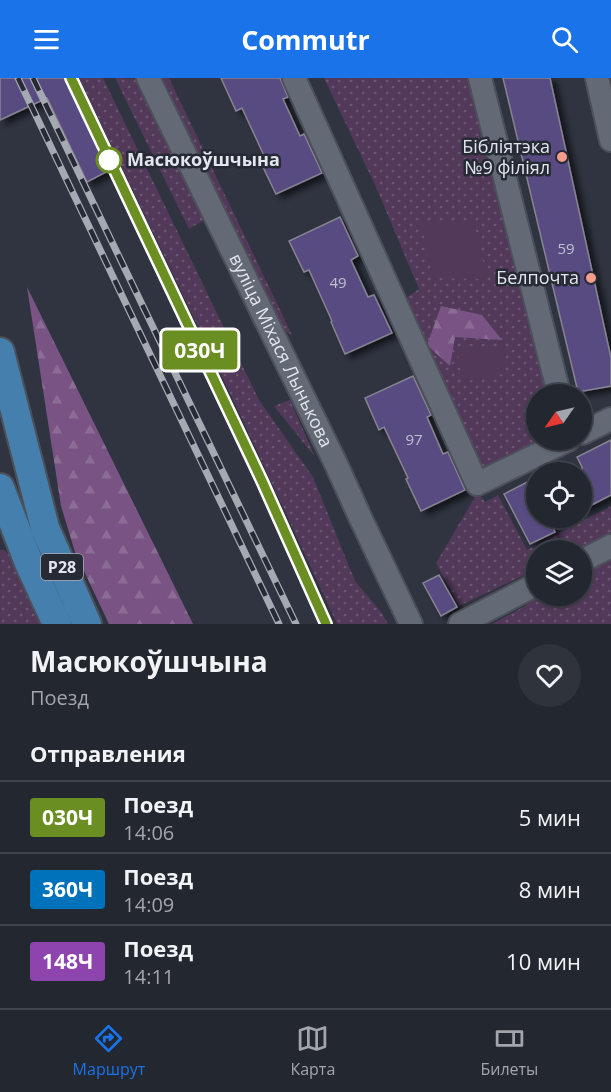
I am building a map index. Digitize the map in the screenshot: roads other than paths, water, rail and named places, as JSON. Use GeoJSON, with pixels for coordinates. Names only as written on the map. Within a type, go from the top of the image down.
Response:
{"type":"FeatureCollection","features":[{"type":"Feature","properties":{"kind":"main road","name":"Р28"},"geometry":{"type":"LineString","coordinates":[[0,352],[45,528],[87,624]]}},
{"type":"Feature","properties":{"kind":"main road","name":"Р28"},"geometry":{"type":"LineString","coordinates":[[0,488],[6,522],[29,563],[57,624]]}},
{"type":"Feature","properties":{"kind":"street","name":"вуліца Міхася Лынькова"},"geometry":{"type":"LineString","coordinates":[[148,78],[311,412],[411,624]]}},
{"type":"Feature","properties":{"kind":"street"},"geometry":{"type":"LineString","coordinates":[[294,78],[477,483],[544,450]]}},
{"type":"Feature","properties":{"kind":"street"},"geometry":{"type":"LineString","coordinates":[[480,78],[556,384]]}},
{"type":"Feature","properties":{"kind":"street"},"geometry":{"type":"LineString","coordinates":[[597,78],[611,140]]}},
{"type":"Feature","properties":{"kind":"street"},"geometry":{"type":"LineString","coordinates":[[592,427],[611,419]]}},
{"type":"Feature","properties":{"kind":"street"},"geometry":{"type":"LineString","coordinates":[[6,522],[40,508]]}},
{"type":"Feature","properties":{"kind":"street"},"geometry":{"type":"LineString","coordinates":[[592,556],[611,546]]}},
{"type":"Feature","properties":{"kind":"street"},"geometry":{"type":"LineString","coordinates":[[460,624],[526,590]]}},
{"type":"Feature","properties":{"kind":"railway"},"geometry":{"type":"LineString","coordinates":[[18,78],[279,624]]}},
{"type":"Feature","properties":{"kind":"railway"},"geometry":{"type":"LineString","coordinates":[[33,78],[296,624]]}},
{"type":"Feature","properties":{"kind":"railway"},"geometry":{"type":"LineString","coordinates":[[71,78],[262,481],[326,624]]}},
{"type":"Feature","properties":{"kind":"train","name":"030Ч"},"geometry":{"type":"LineString","coordinates":[[71,78],[262,481],[326,624]]}},
{"type":"Feature","properties":{"kind":"place","name":"Бібліятэка №9 філіял"},"geometry":{"type":"Point","coordinates":[562,157]}},
{"type":"Feature","properties":{"kind":"place","name":"Масюкоўшчына"},"geometry":{"type":"Point","coordinates":[109,160]}},
{"type":"Feature","properties":{"kind":"place","name":"Белпочта"},"geometry":{"type":"Point","coordinates":[591,278]}}]}
